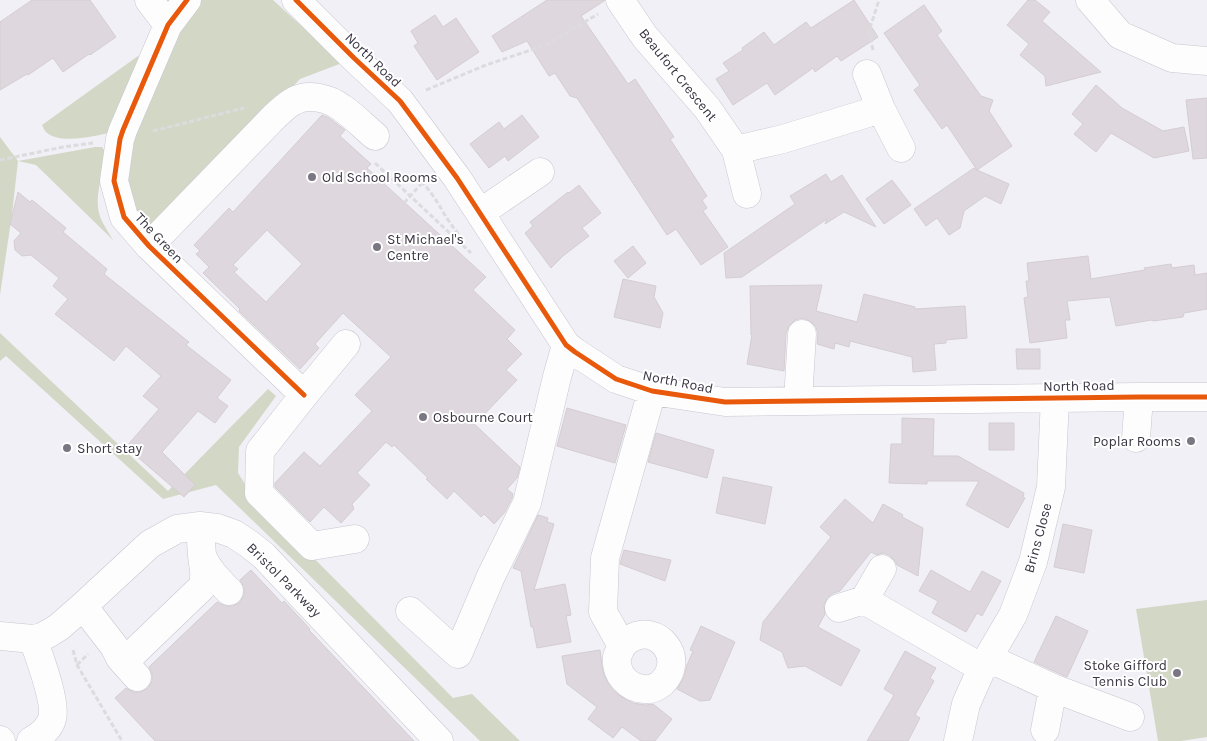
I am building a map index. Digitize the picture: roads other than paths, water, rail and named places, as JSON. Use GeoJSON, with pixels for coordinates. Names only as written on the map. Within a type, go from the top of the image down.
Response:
{"type":"FeatureCollection","features":[{"type":"Feature","properties":{"kind":"street"},"geometry":{"type":"LineString","coordinates":[[149,0],[168,25]]}},
{"type":"Feature","properties":{"kind":"street","name":"The Green"},"geometry":{"type":"LineString","coordinates":[[187,0],[168,25],[120,139],[114,181],[124,217],[149,246],[304,395]]}},
{"type":"Feature","properties":{"kind":"street","name":"North Road"},"geometry":{"type":"LineString","coordinates":[[296,0],[400,101],[480,212],[566,345],[616,379],[652,391],[725,402],[1207,397]]}},
{"type":"Feature","properties":{"kind":"street","name":"Beaufort Crescent"},"geometry":{"type":"LineString","coordinates":[[620,0],[645,36],[707,108],[736,150],[747,194]]}},
{"type":"Feature","properties":{"kind":"street"},"geometry":{"type":"LineString","coordinates":[[1091,0],[1120,35],[1172,58],[1207,61]]}},
{"type":"Feature","properties":{"kind":"street"},"geometry":{"type":"LineString","coordinates":[[867,74],[881,109],[901,148]]}},
{"type":"Feature","properties":{"kind":"street","name":"The Green"},"geometry":{"type":"LineString","coordinates":[[149,246],[275,116],[292,101],[312,96],[342,107],[374,149]]}},
{"type":"Feature","properties":{"kind":"street"},"geometry":{"type":"LineString","coordinates":[[736,150],[783,139],[881,109]]}},
{"type":"Feature","properties":{"kind":"street"},"geometry":{"type":"LineString","coordinates":[[480,212],[540,172]]}},
{"type":"Feature","properties":{"kind":"street"},"geometry":{"type":"LineString","coordinates":[[798,401],[802,334]]}},
{"type":"Feature","properties":{"kind":"street"},"geometry":{"type":"LineString","coordinates":[[346,344],[260,451],[259,493],[312,546],[355,539]]}},
{"type":"Feature","properties":{"kind":"street"},"geometry":{"type":"LineString","coordinates":[[410,611],[458,654],[490,576],[527,503],[566,345]]}},
{"type":"Feature","properties":{"kind":"street"},"geometry":{"type":"LineString","coordinates":[[622,646],[603,612],[605,558],[652,391]]}},
{"type":"Feature","properties":{"kind":"street"},"geometry":{"type":"LineString","coordinates":[[1136,438],[1139,397]]}},
{"type":"Feature","properties":{"kind":"street","name":"Brins Close"},"geometry":{"type":"LineString","coordinates":[[958,741],[966,704],[985,663],[1013,615],[1033,562],[1051,487],[1055,398]]}},
{"type":"Feature","properties":{"kind":"street"},"geometry":{"type":"LineString","coordinates":[[200,526],[202,555],[205,564],[229,591]]}},
{"type":"Feature","properties":{"kind":"street","name":"Bristol Parkway"},"geometry":{"type":"LineString","coordinates":[[0,636],[33,639],[42,637],[59,627],[150,544],[177,529],[200,526],[217,528],[234,534],[264,556],[438,741]]}},
{"type":"Feature","properties":{"kind":"street"},"geometry":{"type":"LineString","coordinates":[[83,606],[125,662],[202,555]]}},
{"type":"Feature","properties":{"kind":"street"},"geometry":{"type":"LineString","coordinates":[[882,569],[852,604],[985,663],[1130,717]]}},
{"type":"Feature","properties":{"kind":"street"},"geometry":{"type":"LineString","coordinates":[[31,741],[48,728],[53,712],[52,701],[33,639]]}},
{"type":"Feature","properties":{"kind":"street"},"geometry":{"type":"LineString","coordinates":[[1045,730],[1053,688]]}},
{"type":"Feature","properties":{"kind":"place","name":"Old School Rooms"},"geometry":{"type":"Point","coordinates":[312,177]}},
{"type":"Feature","properties":{"kind":"place","name":"St Michael's Centre"},"geometry":{"type":"Point","coordinates":[377,247]}},
{"type":"Feature","properties":{"kind":"place","name":"Osbourne Court"},"geometry":{"type":"Point","coordinates":[423,417]}},
{"type":"Feature","properties":{"kind":"place","name":"Poplar Rooms"},"geometry":{"type":"Point","coordinates":[1191,441]}},
{"type":"Feature","properties":{"kind":"place","name":"Short stay"},"geometry":{"type":"Point","coordinates":[67,448]}},
{"type":"Feature","properties":{"kind":"place","name":"Stoke Gifford Tennis Club"},"geometry":{"type":"Point","coordinates":[1177,673]}}]}
